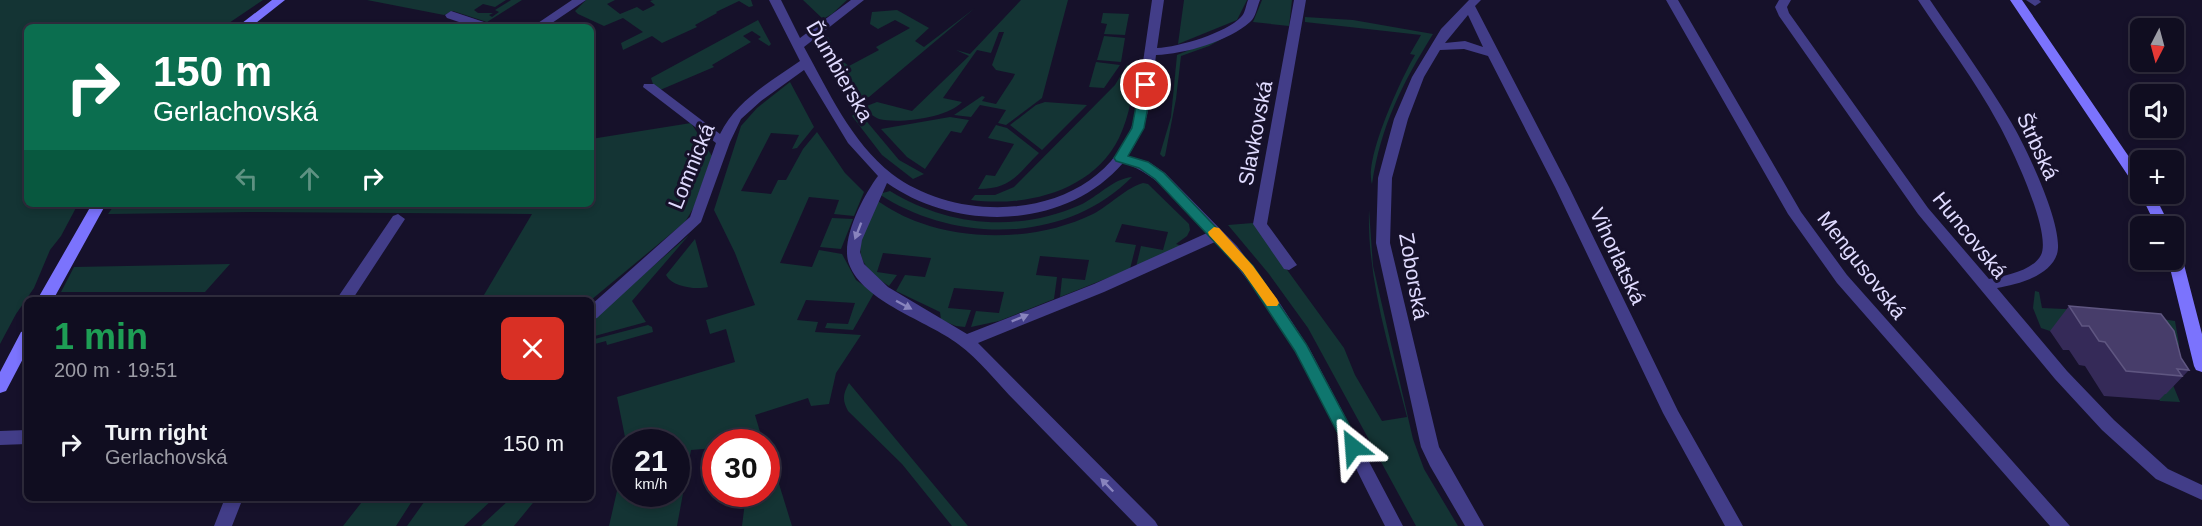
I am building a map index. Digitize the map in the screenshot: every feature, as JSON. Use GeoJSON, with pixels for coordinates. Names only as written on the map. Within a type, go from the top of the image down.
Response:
{"type":"FeatureCollection","features":[{"type":"Feature","properties":{"kind":"street"},"geometry":{"type":"LineString","coordinates":[[247,24],[279,0]]}},
{"type":"Feature","properties":{"kind":"street"},"geometry":{"type":"LineString","coordinates":[[543,24],[580,0]]}},
{"type":"Feature","properties":{"kind":"street","name":"Ďumbierska"},"geometry":{"type":"LineString","coordinates":[[774,0],[840,122],[886,176],[912,192],[950,208],[983,212],[1020,211],[1053,204],[1082,193],[1100,180],[1120,158],[1138,128],[1144,105],[1158,0]]}},
{"type":"Feature","properties":{"kind":"street"},"geometry":{"type":"LineString","coordinates":[[797,46],[858,0]]}},
{"type":"Feature","properties":{"kind":"street"},"geometry":{"type":"LineString","coordinates":[[1150,52],[1175,51],[1216,37],[1247,19],[1254,0]]}},
{"type":"Feature","properties":{"kind":"street","name":"Slavkovská"},"geometry":{"type":"LineString","coordinates":[[1289,266],[1260,224],[1300,0]]}},
{"type":"Feature","properties":{"kind":"street","name":"Mengusovská"},"geometry":{"type":"LineString","coordinates":[[1672,0],[1795,214],[1842,279],[2061,526]]}},
{"type":"Feature","properties":{"kind":"street","name":"Huncovská"},"geometry":{"type":"LineString","coordinates":[[1785,0],[1781,7],[1783,13],[1890,167],[1984,285],[2061,375],[2108,425],[2162,474],[2202,493]]}},
{"type":"Feature","properties":{"kind":"street","name":"Štrbská"},"geometry":{"type":"LineString","coordinates":[[1924,0],[2004,123],[2045,212],[2050,234],[2050,253],[2042,266],[2009,281],[1984,285]]}},
{"type":"Feature","properties":{"kind":"street"},"geometry":{"type":"LineString","coordinates":[[2016,0],[2130,168]]}},
{"type":"Feature","properties":{"kind":"street","name":"Zoborská"},"geometry":{"type":"LineString","coordinates":[[1472,3],[1446,32],[1418,77],[1393,143],[1385,178],[1383,243],[1430,447],[1457,499],[1475,526]]}},
{"type":"Feature","properties":{"kind":"street","name":"Vihorlatská"},"geometry":{"type":"LineString","coordinates":[[1472,3],[1493,54],[1562,188],[1671,413],[1734,526]]}},
{"type":"Feature","properties":{"kind":"street"},"geometry":{"type":"LineString","coordinates":[[451,15],[477,24]]}},
{"type":"Feature","properties":{"kind":"street"},"geometry":{"type":"LineString","coordinates":[[1437,47],[1465,45],[1493,54]]}},
{"type":"Feature","properties":{"kind":"street","name":"Lomnická"},"geometry":{"type":"LineString","coordinates":[[594,311],[696,219],[729,126],[744,108],[807,62]]}},
{"type":"Feature","properties":{"kind":"street"},"geometry":{"type":"LineString","coordinates":[[649,87],[723,142]]}},
{"type":"Feature","properties":{"kind":"street"},"geometry":{"type":"LineString","coordinates":[[1120,158],[1144,165],[1160,176],[1248,269],[1301,348],[1394,526]]}},
{"type":"Feature","properties":{"kind":"street"},"geometry":{"type":"LineString","coordinates":[[886,176],[873,194],[854,240],[854,258],[864,276],[893,299],[955,333],[966,342],[1149,526]]}},
{"type":"Feature","properties":{"kind":"street"},"geometry":{"type":"LineString","coordinates":[[47,297],[97,207]]}},
{"type":"Feature","properties":{"kind":"street"},"geometry":{"type":"LineString","coordinates":[[346,297],[398,219]]}},
{"type":"Feature","properties":{"kind":"street"},"geometry":{"type":"LineString","coordinates":[[966,342],[1099,288],[1217,235]]}},
{"type":"Feature","properties":{"kind":"street"},"geometry":{"type":"LineString","coordinates":[[2178,270],[2202,366]]}},
{"type":"Feature","properties":{"kind":"street"},"geometry":{"type":"LineString","coordinates":[[0,387],[24,342]]}},
{"type":"Feature","properties":{"kind":"street"},"geometry":{"type":"LineString","coordinates":[[0,438],[24,437]]}},
{"type":"Feature","properties":{"kind":"street"},"geometry":{"type":"LineString","coordinates":[[2162,474],[2202,481]]}},
{"type":"Feature","properties":{"kind":"street"},"geometry":{"type":"LineString","coordinates":[[223,526],[233,501]]}},
{"type":"Feature","properties":{"kind":"green space"},"geometry":{"type":"Polygon","coordinates":[[[0,0],[263,0],[227,24],[24,24],[24,207],[76,207],[61,236],[50,250],[34,288],[28,297],[24,297],[24,302],[0,344],[0,0]]]}},
{"type":"Feature","properties":{"kind":"green space"},"geometry":{"type":"Polygon","coordinates":[[[367,0],[506,0],[495,7],[483,4],[474,10],[478,13],[493,13],[489,15],[492,17],[499,12],[495,10],[511,0],[522,0],[487,22],[453,11],[444,15],[367,0]]]}},
{"type":"Feature","properties":{"kind":"green space"},"geometry":{"type":"Polygon","coordinates":[[[586,0],[615,0],[607,4],[620,14],[637,7],[643,11],[655,5],[650,1],[653,0],[751,0],[753,6],[749,7],[739,1],[695,25],[697,27],[662,43],[652,36],[623,50],[621,43],[643,32],[623,18],[604,26],[578,14],[575,11],[586,0]]]}},
{"type":"Feature","properties":{"kind":"green space"},"geometry":{"type":"Polygon","coordinates":[[[803,0],[847,0],[823,19],[803,0]]]}},
{"type":"Feature","properties":{"kind":"green space"},"geometry":{"type":"Polygon","coordinates":[[[1021,0],[1068,0],[1042,98],[1006,125],[998,123],[1006,110],[980,105],[971,117],[954,115],[982,96],[985,97],[982,101],[996,104],[1013,78],[1015,74],[996,70],[992,65],[1004,32],[999,32],[991,53],[977,50],[943,98],[962,102],[955,108],[935,116],[898,121],[879,119],[864,107],[877,102],[912,111],[969,56],[956,50],[970,54],[1021,0]]]}},
{"type":"Feature","properties":{"kind":"green space"},"geometry":{"type":"Polygon","coordinates":[[[1184,0],[1247,0],[1237,20],[1178,44],[1184,0]]]}},
{"type":"Feature","properties":{"kind":"green space"},"geometry":{"type":"Polygon","coordinates":[[[1262,0],[1292,0],[1289,26],[1253,22],[1262,0]]]}},
{"type":"Feature","properties":{"kind":"green space"},"geometry":{"type":"Polygon","coordinates":[[[975,8],[869,97],[859,101],[818,46],[828,37],[831,42],[828,51],[849,66],[879,50],[876,47],[910,28],[895,20],[878,29],[870,24],[872,12],[897,10],[929,28],[915,41],[924,47],[975,8]]]}},
{"type":"Feature","properties":{"kind":"green space"},"geometry":{"type":"Polygon","coordinates":[[[1103,13],[1129,14],[1125,35],[1104,34],[1107,24],[1101,23],[1103,13]]]}},
{"type":"Feature","properties":{"kind":"green space"},"geometry":{"type":"Polygon","coordinates":[[[1305,17],[1353,20],[1433,34],[1394,106],[1381,143],[1372,184],[1373,157],[1378,139],[1393,100],[1415,55],[1410,54],[1421,35],[1305,22],[1305,17]]]}},
{"type":"Feature","properties":{"kind":"green space"},"geometry":{"type":"Polygon","coordinates":[[[758,20],[771,44],[769,46],[758,39],[761,37],[752,31],[743,36],[751,42],[712,65],[714,67],[660,90],[653,84],[651,78],[758,20]]]}},
{"type":"Feature","properties":{"kind":"green space"},"geometry":{"type":"Polygon","coordinates":[[[1238,30],[1209,46],[1181,56],[1176,99],[1163,157],[1160,154],[1171,117],[1177,55],[1238,30]]]}},
{"type":"Feature","properties":{"kind":"green space"},"geometry":{"type":"Polygon","coordinates":[[[1104,36],[1125,38],[1121,62],[1097,60],[1104,36]]]}},
{"type":"Feature","properties":{"kind":"green space"},"geometry":{"type":"Polygon","coordinates":[[[1096,62],[1120,65],[1104,88],[1089,87],[1096,62]]]}},
{"type":"Feature","properties":{"kind":"green space"},"geometry":{"type":"Polygon","coordinates":[[[1127,65],[1137,66],[1126,120],[1119,138],[1107,156],[1092,171],[1056,192],[1035,198],[992,202],[971,200],[975,195],[995,195],[1014,187],[1115,85],[1127,65]]]}},
{"type":"Feature","properties":{"kind":"green space"},"geometry":{"type":"Polygon","coordinates":[[[790,82],[814,127],[797,148],[792,149],[799,135],[771,133],[741,191],[771,194],[778,180],[786,180],[803,149],[817,132],[845,173],[864,192],[854,216],[834,214],[839,200],[809,197],[780,263],[812,267],[819,250],[842,254],[856,280],[874,293],[853,330],[825,328],[827,323],[848,324],[855,303],[806,300],[797,320],[818,322],[815,332],[861,335],[836,373],[829,404],[811,406],[808,398],[755,415],[759,429],[702,429],[702,449],[691,450],[690,455],[690,429],[623,429],[617,397],[735,362],[726,329],[710,334],[706,320],[755,305],[735,253],[714,210],[741,126],[757,108],[790,82]]]}},
{"type":"Feature","properties":{"kind":"green space"},"geometry":{"type":"Polygon","coordinates":[[[1045,102],[1087,105],[1042,150],[1010,125],[1036,105],[1045,102]]]}},
{"type":"Feature","properties":{"kind":"green space"},"geometry":{"type":"Polygon","coordinates":[[[858,111],[899,160],[924,174],[913,179],[882,155],[852,116],[858,111]]]}},
{"type":"Feature","properties":{"kind":"green space"},"geometry":{"type":"Polygon","coordinates":[[[950,117],[969,120],[961,133],[951,131],[925,169],[907,157],[881,129],[950,117]]]}},
{"type":"Feature","properties":{"kind":"green space"},"geometry":{"type":"Polygon","coordinates":[[[691,123],[712,156],[694,207],[685,222],[594,298],[483,297],[532,214],[252,212],[108,214],[113,207],[594,207],[594,139],[691,123]]]}},
{"type":"Feature","properties":{"kind":"green space"},"geometry":{"type":"Polygon","coordinates":[[[996,125],[1007,128],[1039,153],[1013,179],[998,186],[978,189],[986,175],[995,176],[1014,144],[988,138],[996,125]]]}},
{"type":"Feature","properties":{"kind":"green space"},"geometry":{"type":"Polygon","coordinates":[[[1132,177],[1105,199],[1075,215],[1043,225],[1009,229],[975,228],[941,222],[909,210],[879,194],[890,191],[935,212],[959,218],[983,222],[1007,222],[1032,220],[1056,214],[1087,202],[1118,181],[1132,177]]]}},
{"type":"Feature","properties":{"kind":"green space"},"geometry":{"type":"Polygon","coordinates":[[[1143,183],[1148,184],[1189,224],[1190,230],[1187,236],[1176,244],[1182,246],[1136,267],[1141,246],[1163,250],[1168,232],[1122,224],[1115,242],[1136,245],[1130,269],[1060,297],[1062,278],[1085,280],[1089,260],[1040,256],[1036,275],[1057,277],[1054,299],[999,321],[971,327],[976,311],[999,313],[1004,292],[954,288],[948,308],[971,310],[965,327],[956,326],[941,320],[940,312],[896,291],[905,275],[925,277],[931,258],[883,253],[877,272],[897,275],[889,286],[866,267],[862,257],[860,248],[862,238],[876,200],[909,219],[942,229],[985,235],[1008,235],[1052,229],[1073,222],[1093,214],[1131,188],[1143,183]]]}},
{"type":"Feature","properties":{"kind":"green space"},"geometry":{"type":"Polygon","coordinates":[[[1369,210],[1373,266],[1413,439],[1424,469],[1458,526],[1416,526],[1308,328],[1269,274],[1228,225],[1253,223],[1344,348],[1355,375],[1382,421],[1407,417],[1376,289],[1369,236],[1369,210]]]}},
{"type":"Feature","properties":{"kind":"green space"},"geometry":{"type":"Polygon","coordinates":[[[832,218],[853,219],[841,249],[820,247],[832,218]]]}},
{"type":"Feature","properties":{"kind":"green space"},"geometry":{"type":"Polygon","coordinates":[[[689,235],[632,301],[646,322],[594,336],[594,317],[689,235]]]}},
{"type":"Feature","properties":{"kind":"green space"},"geometry":{"type":"Polygon","coordinates":[[[695,239],[708,287],[685,287],[673,282],[666,275],[695,239]]]}},
{"type":"Feature","properties":{"kind":"green space"},"geometry":{"type":"Polygon","coordinates":[[[230,264],[205,292],[61,292],[74,267],[230,264]]]}},
{"type":"Feature","properties":{"kind":"green space"},"geometry":{"type":"Polygon","coordinates":[[[2035,291],[2039,292],[2042,308],[2109,311],[2175,321],[2179,344],[2173,385],[2180,402],[2160,401],[2155,393],[2166,394],[2041,328],[2033,308],[2035,291]]]}},
{"type":"Feature","properties":{"kind":"green space"},"geometry":{"type":"Polygon","coordinates":[[[648,325],[652,327],[653,332],[607,345],[606,341],[594,344],[594,339],[648,325]]]}},
{"type":"Feature","properties":{"kind":"green space"},"geometry":{"type":"Polygon","coordinates":[[[849,383],[968,526],[952,526],[902,464],[848,411],[844,397],[849,383]]]}},
{"type":"Feature","properties":{"kind":"green space"},"geometry":{"type":"Polygon","coordinates":[[[780,487],[792,526],[742,526],[744,507],[780,507],[780,487]]]}},
{"type":"Feature","properties":{"kind":"green space"},"geometry":{"type":"Polygon","coordinates":[[[363,501],[412,501],[396,526],[343,526],[363,501]]]}},
{"type":"Feature","properties":{"kind":"green space"},"geometry":{"type":"Polygon","coordinates":[[[425,501],[491,501],[464,526],[407,526],[425,501]]]}},
{"type":"Feature","properties":{"kind":"green space"},"geometry":{"type":"Polygon","coordinates":[[[508,501],[535,501],[514,526],[481,526],[508,501]]]}},
{"type":"Feature","properties":{"kind":"green space"},"geometry":{"type":"Polygon","coordinates":[[[613,507],[680,507],[677,526],[609,526],[613,507]]]}},
{"type":"Feature","properties":{"kind":"building"},"geometry":{"type":"Polygon","coordinates":[[[2069,306],[2161,314],[2174,331],[2181,358],[2189,370],[2177,369],[2182,376],[2126,371],[2105,342],[2099,341],[2089,326],[2082,326],[2069,306]]]}},
{"type":"Feature","properties":{"kind":"slow traffic"},"geometry":{"type":"LineString","coordinates":[[1214,232],[1248,269],[1272,303]]}},
{"type":"Feature","properties":{"kind":"route"},"geometry":{"type":"LineString","coordinates":[[1146,85],[1138,128],[1120,158],[1144,165],[1160,176],[1248,269],[1301,348],[1353,447]]}}]}
